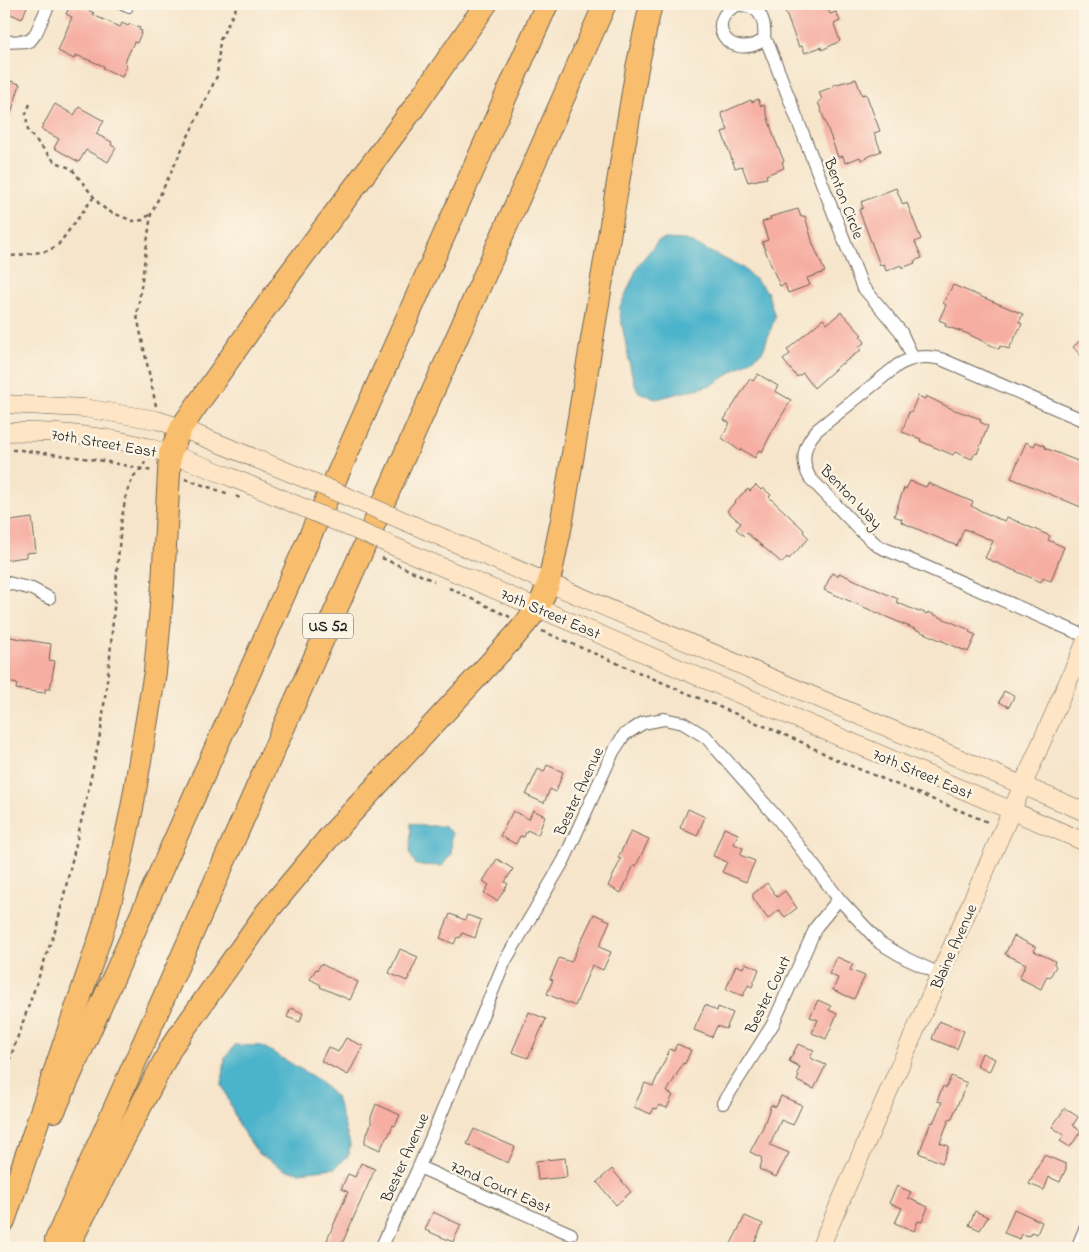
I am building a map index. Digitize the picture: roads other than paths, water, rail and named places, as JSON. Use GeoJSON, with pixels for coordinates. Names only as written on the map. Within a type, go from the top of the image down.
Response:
{"type":"FeatureCollection","features":[{"type":"Feature","properties":{"kind":"highway"},"geometry":{"type":"LineString","coordinates":[[4,1223],[103,929],[119,869],[132,808],[155,672],[163,584],[164,459],[182,428],[285,280],[413,109],[486,4]]}},
{"type":"Feature","properties":{"kind":"highway"},"geometry":{"type":"LineString","coordinates":[[4,1223],[547,4]]}},
{"type":"Feature","properties":{"kind":"highway","name":"US 52"},"geometry":{"type":"LineString","coordinates":[[52,1248],[605,4]]}},
{"type":"Feature","properties":{"kind":"highway"},"geometry":{"type":"LineString","coordinates":[[67,1248],[172,1046],[266,913],[331,834],[532,616],[549,582],[562,520],[637,68],[651,4]]}},
{"type":"Feature","properties":{"kind":"main road","name":"70th Street East"},"geometry":{"type":"LineString","coordinates":[[4,404],[84,408],[157,420],[182,428],[549,582],[1085,812]]}},
{"type":"Feature","properties":{"kind":"main road","name":"70th Street East"},"geometry":{"type":"LineString","coordinates":[[4,432],[52,432],[92,437],[250,485],[435,564],[532,616],[1085,842]]}},
{"type":"Feature","properties":{"kind":"main road","name":"Blaine Avenue"},"geometry":{"type":"LineString","coordinates":[[820,1248],[1085,643]]}},
{"type":"Feature","properties":{"kind":"street"},"geometry":{"type":"LineString","coordinates":[[4,42],[30,41],[36,33],[49,4]]}},
{"type":"Feature","properties":{"kind":"street","name":"Benton Circle"},"geometry":{"type":"LineString","coordinates":[[764,40],[768,44],[862,286],[901,332],[913,358]]}},
{"type":"Feature","properties":{"kind":"street"},"geometry":{"type":"LineString","coordinates":[[913,358],[930,357],[941,360],[1085,421]]}},
{"type":"Feature","properties":{"kind":"street","name":"Benton Way"},"geometry":{"type":"LineString","coordinates":[[913,358],[898,365],[812,436],[804,456],[806,472],[861,531],[878,546],[1085,636]]}},
{"type":"Feature","properties":{"kind":"street"},"geometry":{"type":"LineString","coordinates":[[4,582],[32,589],[49,598]]}},
{"type":"Feature","properties":{"kind":"street","name":"Bester Avenue"},"geometry":{"type":"LineString","coordinates":[[381,1248],[419,1167],[505,961],[564,860],[613,752],[624,735],[643,723],[664,719],[683,724],[706,737],[779,820],[839,899],[880,942],[907,959],[940,974]]}},
{"type":"Feature","properties":{"kind":"street","name":"Bester Court"},"geometry":{"type":"LineString","coordinates":[[723,1103],[773,1024],[816,927],[839,899]]}},
{"type":"Feature","properties":{"kind":"street","name":"72nd Court East"},"geometry":{"type":"LineString","coordinates":[[419,1167],[571,1234]]}},
{"type":"Feature","properties":{"kind":"street"},"geometry":{"type":"LineString","coordinates":[[1076,1248],[1085,1229]]}},
{"type":"Feature","properties":{"kind":"lane"},"geometry":{"type":"LineString","coordinates":[[117,4],[129,9]]}},
{"type":"Feature","properties":{"kind":"water"},"geometry":{"type":"Polygon","coordinates":[[[665,239],[686,240],[743,268],[767,291],[775,317],[763,351],[754,358],[712,385],[656,399],[639,392],[635,385],[619,309],[639,264],[658,241],[665,239]]]}},
{"type":"Feature","properties":{"kind":"water"},"geometry":{"type":"Polygon","coordinates":[[[411,823],[422,826],[443,826],[452,833],[451,855],[442,866],[416,865],[410,854],[411,823]]]}},
{"type":"Feature","properties":{"kind":"water"},"geometry":{"type":"Polygon","coordinates":[[[235,1045],[262,1046],[317,1079],[336,1097],[350,1144],[349,1155],[335,1168],[299,1172],[285,1170],[258,1153],[239,1126],[222,1084],[225,1058],[235,1045]]]}}]}
